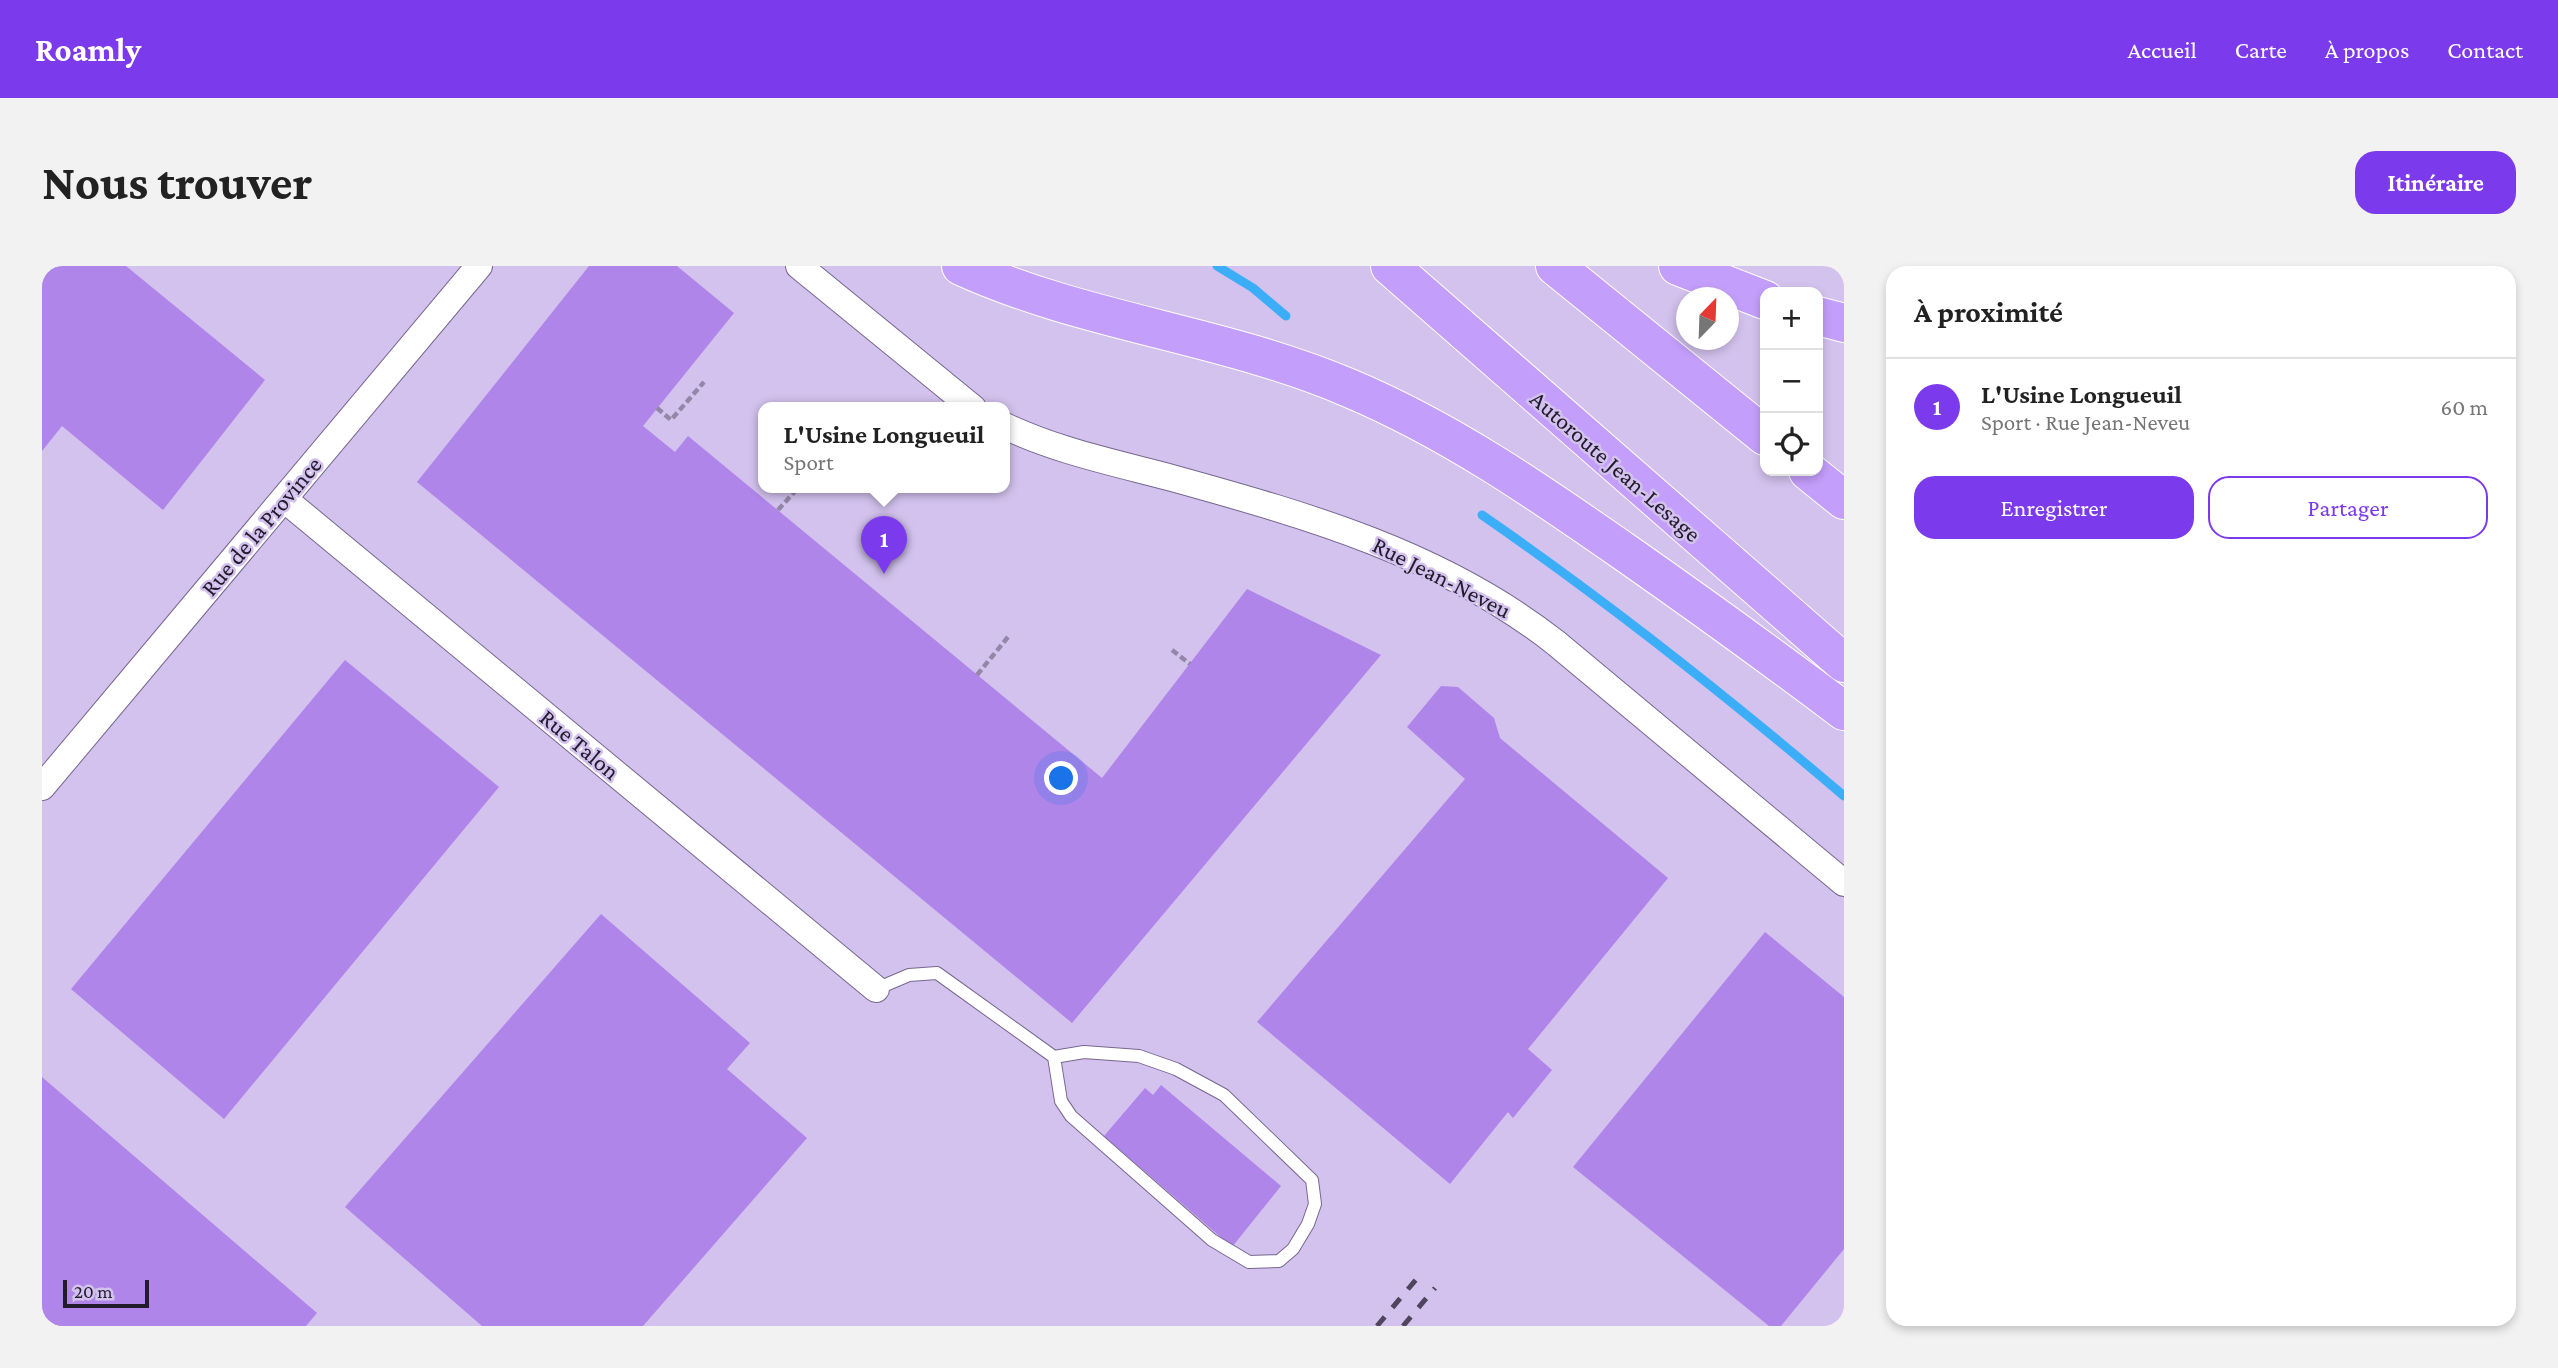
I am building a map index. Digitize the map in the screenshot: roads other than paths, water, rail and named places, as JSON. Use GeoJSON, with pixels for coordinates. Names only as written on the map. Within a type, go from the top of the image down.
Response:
{"type":"FeatureCollection","features":[{"type":"Feature","properties":{"kind":"highway"},"geometry":{"type":"LineString","coordinates":[[961,266],[1014,288],[1273,359],[1349,388],[1421,421],[1556,504],[1844,711]]}},
{"type":"Feature","properties":{"kind":"highway","name":"Autoroute Jean-Lesage"},"geometry":{"type":"LineString","coordinates":[[1390,266],[1844,663]]}},
{"type":"Feature","properties":{"kind":"highway"},"geometry":{"type":"LineString","coordinates":[[1555,266],[1760,432]]}},
{"type":"Feature","properties":{"kind":"highway"},"geometry":{"type":"LineString","coordinates":[[1678,266],[1760,298]]}},
{"type":"Feature","properties":{"kind":"highway"},"geometry":{"type":"LineString","coordinates":[[1823,317],[1844,323]]}},
{"type":"Feature","properties":{"kind":"highway"},"geometry":{"type":"LineString","coordinates":[[1814,476],[1844,500]]}},
{"type":"Feature","properties":{"kind":"street","name":"Rue de la Province"},"geometry":{"type":"LineString","coordinates":[[42,787],[479,266]]}},
{"type":"Feature","properties":{"kind":"street"},"geometry":{"type":"LineString","coordinates":[[799,266],[966,402]]}},
{"type":"Feature","properties":{"kind":"street","name":"Rue Jean-Neveu"},"geometry":{"type":"LineString","coordinates":[[1010,428],[1062,447],[1347,529],[1463,582],[1520,616],[1556,643],[1844,883]]}},
{"type":"Feature","properties":{"kind":"street","name":"Rue Talon"},"geometry":{"type":"LineString","coordinates":[[284,499],[876,989]]}},
{"type":"Feature","properties":{"kind":"lane"},"geometry":{"type":"LineString","coordinates":[[876,989],[901,977],[927,971],[937,973],[1054,1057],[1084,1052],[1139,1056],[1176,1069],[1224,1096],[1312,1180],[1315,1204],[1293,1249],[1279,1261],[1249,1262],[1212,1240],[1071,1116],[1061,1101],[1054,1057]]}},
{"type":"Feature","properties":{"kind":"waterway"},"geometry":{"type":"LineString","coordinates":[[1217,266],[1253,288],[1286,316]]}},
{"type":"Feature","properties":{"kind":"waterway"},"geometry":{"type":"LineString","coordinates":[[1482,515],[1667,651],[1844,796]]}},
{"type":"Feature","properties":{"kind":"railway"},"geometry":{"type":"LineString","coordinates":[[1377,1326],[1419,1276]]}},
{"type":"Feature","properties":{"kind":"railway"},"geometry":{"type":"LineString","coordinates":[[1403,1326],[1435,1288]]}},
{"type":"Feature","properties":{"kind":"place","name":"L'Usine Longueuil"},"geometry":{"type":"Point","coordinates":[884,574]}}]}
